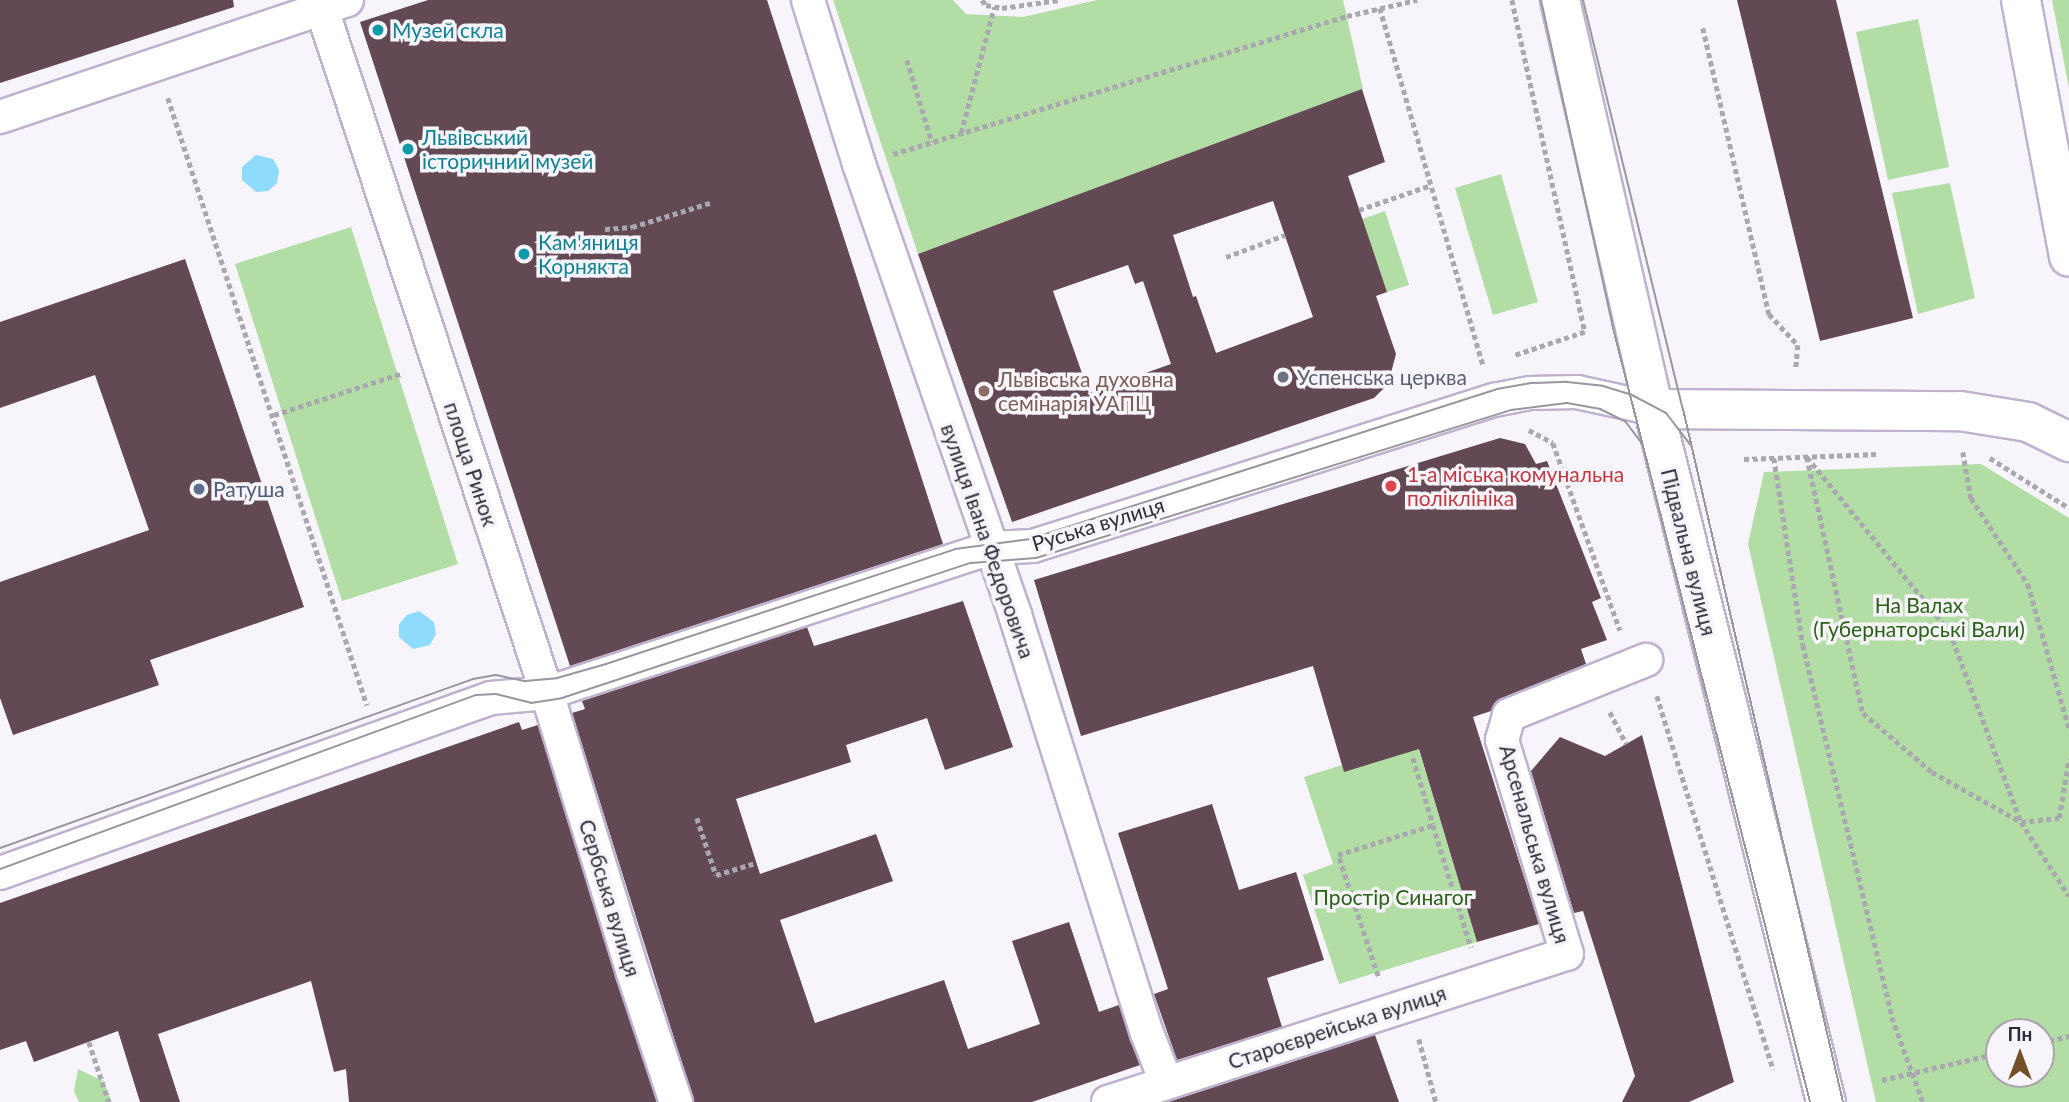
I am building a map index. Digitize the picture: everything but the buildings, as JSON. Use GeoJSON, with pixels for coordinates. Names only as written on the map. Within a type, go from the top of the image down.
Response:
{"type":"FeatureCollection","features":[{"type":"Feature","properties":{"kind":"main road","name":"Підвальна вулиця"},"geometry":{"type":"LineString","coordinates":[[1560,0],[1654,409],[1826,1102]]}},
{"type":"Feature","properties":{"kind":"main road"},"geometry":{"type":"LineString","coordinates":[[2021,0],[2069,257]]}},
{"type":"Feature","properties":{"kind":"main road"},"geometry":{"type":"LineString","coordinates":[[1654,409],[1960,411],[2028,422],[2069,442]]}},
{"type":"Feature","properties":{"kind":"street","name":"вулиця Івана Федоровича"},"geometry":{"type":"LineString","coordinates":[[808,0],[859,164],[1015,615],[1147,1033],[1154,1091]]}},
{"type":"Feature","properties":{"kind":"street","name":"площа Ринок"},"geometry":{"type":"LineString","coordinates":[[0,117],[329,3],[547,693]]}},
{"type":"Feature","properties":{"kind":"street","name":"Руська вулиця"},"geometry":{"type":"LineString","coordinates":[[547,693],[990,548],[1033,546],[1494,400],[1530,393],[1577,392],[1654,409]]}},
{"type":"Feature","properties":{"kind":"street","name":"Арсенальська вулиця"},"geometry":{"type":"LineString","coordinates":[[1567,954],[1502,740],[1509,715],[1646,660]]}},
{"type":"Feature","properties":{"kind":"street"},"geometry":{"type":"LineString","coordinates":[[0,873],[491,698],[547,693]]}},
{"type":"Feature","properties":{"kind":"street","name":"Сербська вулиця"},"geometry":{"type":"LineString","coordinates":[[547,693],[633,973],[676,1102]]}},
{"type":"Feature","properties":{"kind":"street","name":"Староєврейська вулиця"},"geometry":{"type":"LineString","coordinates":[[1108,1102],[1154,1091],[1399,1007],[1567,954]]}},
{"type":"Feature","properties":{"kind":"path"},"geometry":{"type":"LineString","coordinates":[[982,0],[994,7],[1060,0]]}},
{"type":"Feature","properties":{"kind":"path"},"geometry":{"type":"LineString","coordinates":[[859,164],[1380,8],[1417,0]]}},
{"type":"Feature","properties":{"kind":"path"},"geometry":{"type":"LineString","coordinates":[[1511,0],[1585,332]]}},
{"type":"Feature","properties":{"kind":"path"},"geometry":{"type":"LineString","coordinates":[[961,133],[994,7]]}},
{"type":"Feature","properties":{"kind":"path"},"geometry":{"type":"LineString","coordinates":[[1380,8],[1483,366]]}},
{"type":"Feature","properties":{"kind":"path"},"geometry":{"type":"LineString","coordinates":[[1703,29],[1769,314],[1798,345],[1796,370]]}},
{"type":"Feature","properties":{"kind":"path"},"geometry":{"type":"LineString","coordinates":[[908,60],[932,142]]}},
{"type":"Feature","properties":{"kind":"path"},"geometry":{"type":"LineString","coordinates":[[157,64],[378,737]]}},
{"type":"Feature","properties":{"kind":"path"},"geometry":{"type":"LineString","coordinates":[[1359,210],[1431,185]]}},
{"type":"Feature","properties":{"kind":"path"},"geometry":{"type":"LineString","coordinates":[[605,229],[632,227],[713,202]]}},
{"type":"Feature","properties":{"kind":"path"},"geometry":{"type":"LineString","coordinates":[[1226,257],[1285,236]]}},
{"type":"Feature","properties":{"kind":"path"},"geometry":{"type":"LineString","coordinates":[[274,415],[398,375]]}},
{"type":"Feature","properties":{"kind":"path"},"geometry":{"type":"LineString","coordinates":[[1516,423],[1553,443],[1626,645],[1646,660],[1775,1076]]}},
{"type":"Feature","properties":{"kind":"path"},"geometry":{"type":"LineString","coordinates":[[1950,451],[1970,450]]}},
{"type":"Feature","properties":{"kind":"path"},"geometry":{"type":"LineString","coordinates":[[1963,451],[1970,498],[2028,584],[2069,728]]}},
{"type":"Feature","properties":{"kind":"path"},"geometry":{"type":"LineString","coordinates":[[1744,459],[1885,454]]}},
{"type":"Feature","properties":{"kind":"path"},"geometry":{"type":"LineString","coordinates":[[1807,457],[1863,713],[1932,772],[2021,822],[2059,818],[2069,759]]}},
{"type":"Feature","properties":{"kind":"path"},"geometry":{"type":"LineString","coordinates":[[1807,457],[1950,632],[2021,822],[2069,896]]}},
{"type":"Feature","properties":{"kind":"path"},"geometry":{"type":"LineString","coordinates":[[1989,457],[2069,508]]}},
{"type":"Feature","properties":{"kind":"path"},"geometry":{"type":"LineString","coordinates":[[1774,458],[1803,645],[1892,1017],[1923,1102]]}},
{"type":"Feature","properties":{"kind":"path"},"geometry":{"type":"LineString","coordinates":[[1606,704],[1626,744]]}},
{"type":"Feature","properties":{"kind":"path"},"geometry":{"type":"LineString","coordinates":[[1413,758],[1482,981]]}},
{"type":"Feature","properties":{"kind":"path"},"geometry":{"type":"LineString","coordinates":[[697,818],[716,876],[753,864]]}},
{"type":"Feature","properties":{"kind":"path"},"geometry":{"type":"LineString","coordinates":[[1433,825],[1338,855],[1436,1102]]}},
{"type":"Feature","properties":{"kind":"path"},"geometry":{"type":"LineString","coordinates":[[89,1042],[108,1102]]}},
{"type":"Feature","properties":{"kind":"path"},"geometry":{"type":"LineString","coordinates":[[1882,1080],[1985,1056]]}},
{"type":"Feature","properties":{"kind":"green space"},"geometry":{"type":"Polygon","coordinates":[[[833,0],[953,0],[966,14],[1023,17],[1097,0],[1343,0],[1363,89],[918,254],[833,0]]]}},
{"type":"Feature","properties":{"kind":"green space"},"geometry":{"type":"Polygon","coordinates":[[[2052,0],[2069,0],[2069,88],[2052,0]]]}},
{"type":"Feature","properties":{"kind":"green space"},"geometry":{"type":"Polygon","coordinates":[[[1918,19],[1949,167],[1888,180],[1856,32],[1918,19]]]}},
{"type":"Feature","properties":{"kind":"green space"},"geometry":{"type":"Polygon","coordinates":[[[1501,174],[1538,302],[1493,315],[1455,188],[1501,174]]]}},
{"type":"Feature","properties":{"kind":"green space"},"geometry":{"type":"Polygon","coordinates":[[[1950,183],[1975,298],[1918,314],[1892,193],[1950,183]]]}},
{"type":"Feature","properties":{"kind":"green space"},"geometry":{"type":"Polygon","coordinates":[[[1385,211],[1409,285],[1387,292],[1362,219],[1385,211]]]}},
{"type":"Feature","properties":{"kind":"green space"},"geometry":{"type":"Polygon","coordinates":[[[351,227],[458,564],[342,601],[235,264],[351,227]]]}},
{"type":"Feature","properties":{"kind":"green space","name":"На Валах (Губернаторські Вали)"},"geometry":{"type":"Polygon","coordinates":[[[1981,464],[2069,518],[2069,1102],[1876,1102],[1748,544],[1764,472],[1981,464]]]}},
{"type":"Feature","properties":{"kind":"green space","name":"Простір Синагог"},"geometry":{"type":"Polygon","coordinates":[[[1417,743],[1477,942],[1339,984],[1303,875],[1333,864],[1304,777],[1342,765],[1344,771],[1417,743]]]}},
{"type":"Feature","properties":{"kind":"green space"},"geometry":{"type":"Polygon","coordinates":[[[78,1069],[103,1081],[112,1102],[79,1102],[74,1091],[78,1069]]]}},
{"type":"Feature","properties":{"kind":"water"},"geometry":{"type":"Polygon","coordinates":[[[256,155],[273,159],[279,170],[277,183],[268,191],[256,192],[242,180],[242,167],[256,155]]]}},
{"type":"Feature","properties":{"kind":"water"},"geometry":{"type":"Polygon","coordinates":[[[419,611],[434,622],[436,634],[430,645],[413,649],[399,637],[399,624],[407,615],[419,611]]]}},
{"type":"Feature","properties":{"kind":"tram line"},"geometry":{"type":"LineString","coordinates":[[1541,0],[1612,324],[1810,1102]]}},
{"type":"Feature","properties":{"kind":"tram line"},"geometry":{"type":"LineString","coordinates":[[1583,0],[1683,409],[1843,1102]]}},
{"type":"Feature","properties":{"kind":"tram line"},"geometry":{"type":"LineString","coordinates":[[0,848],[473,679],[496,675],[525,681],[557,678],[955,549],[1030,539],[1497,389],[1532,383],[1567,382],[1603,386],[1630,394],[1666,413],[1692,447]]}},
{"type":"Feature","properties":{"kind":"tram line"},"geometry":{"type":"LineString","coordinates":[[0,869],[476,695],[496,694],[531,703],[562,698],[971,563],[1036,558],[1511,410],[1567,403],[1600,409],[1625,421],[1643,445]]}},
{"type":"Feature","properties":{"kind":"place","name":"Музей скла"},"geometry":{"type":"Point","coordinates":[378,30]}},
{"type":"Feature","properties":{"kind":"place","name":"Львівський історичний музей"},"geometry":{"type":"Point","coordinates":[408,149]}},
{"type":"Feature","properties":{"kind":"place","name":"Кам'яниця Корнякта"},"geometry":{"type":"Point","coordinates":[524,254]}},
{"type":"Feature","properties":{"kind":"place","name":"Успенська церква"},"geometry":{"type":"Point","coordinates":[1283,377]}},
{"type":"Feature","properties":{"kind":"place","name":"Львівська духовна семінарія УАПЦ"},"geometry":{"type":"Point","coordinates":[984,391]}},
{"type":"Feature","properties":{"kind":"place","name":"1-а міська комунальна поліклініка"},"geometry":{"type":"Point","coordinates":[1391,486]}},
{"type":"Feature","properties":{"kind":"place","name":"Ратуша"},"geometry":{"type":"Point","coordinates":[199,489]}}]}
